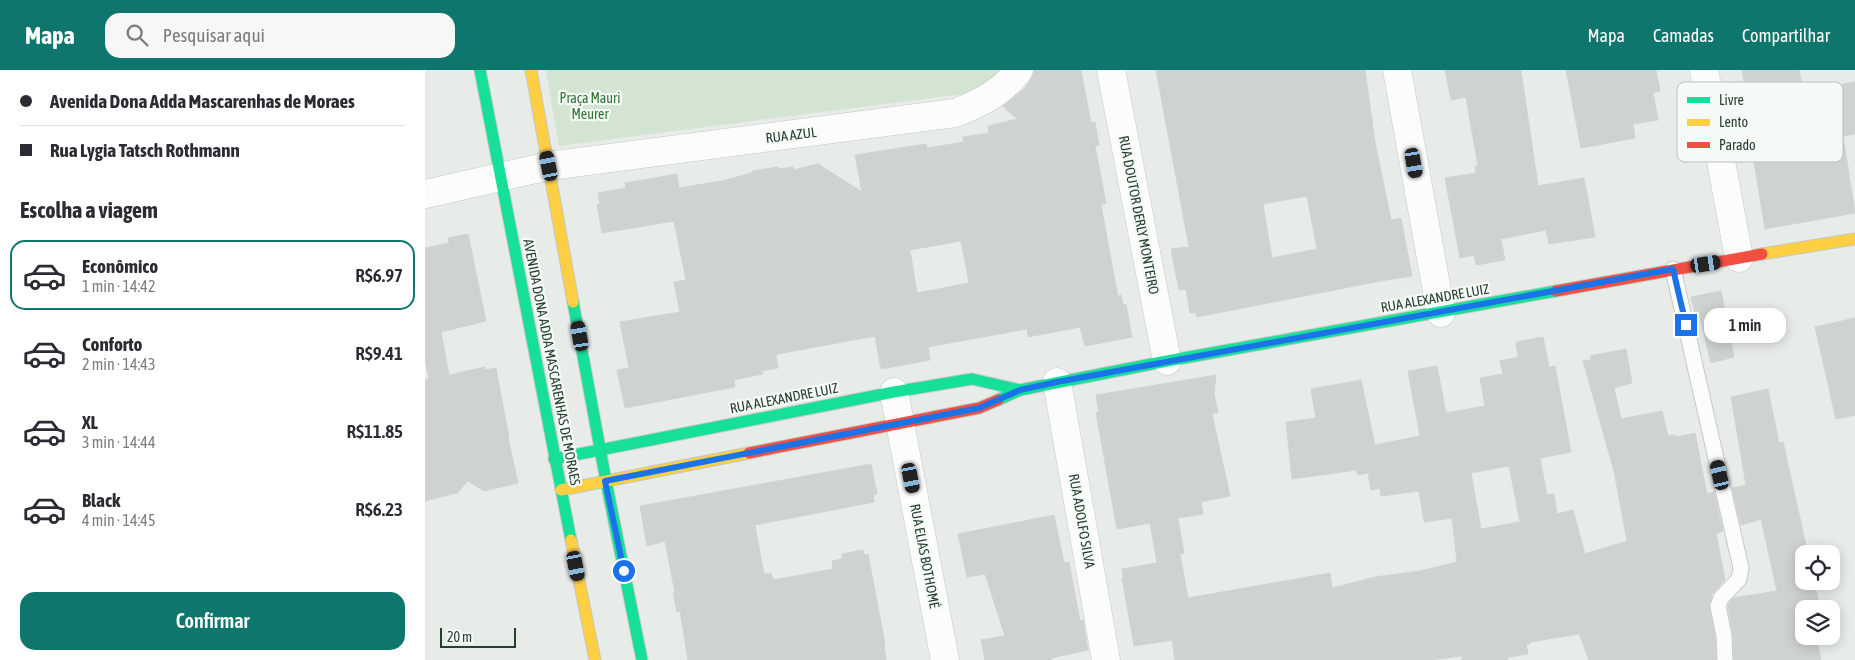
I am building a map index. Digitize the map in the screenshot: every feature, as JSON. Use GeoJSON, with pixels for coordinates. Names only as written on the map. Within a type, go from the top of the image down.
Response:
{"type":"FeatureCollection","features":[{"type":"Feature","properties":{"kind":"street","name":"AVENIDA DONA ADDA MASCARENHAS DE MORAES"},"geometry":{"type":"LineString","coordinates":[[480,70],[554,458],[595,660]]}},
{"type":"Feature","properties":{"kind":"street"},"geometry":{"type":"LineString","coordinates":[[531,70],[601,450],[605,481],[642,660]]}},
{"type":"Feature","properties":{"kind":"street","name":"RUA AZUL"},"geometry":{"type":"LineString","coordinates":[[425,194],[549,166],[955,113],[974,106],[1003,88],[1019,70]]}},
{"type":"Feature","properties":{"kind":"street","name":"RUA DOUTOR DERLY MONTEIRO"},"geometry":{"type":"LineString","coordinates":[[1111,70],[1167,361]]}},
{"type":"Feature","properties":{"kind":"street"},"geometry":{"type":"LineString","coordinates":[[1397,70],[1441,313]]}},
{"type":"Feature","properties":{"kind":"street"},"geometry":{"type":"LineString","coordinates":[[1721,162],[1739,258]]}},
{"type":"Feature","properties":{"kind":"street","name":"RUA ALEXANDRE LUIZ"},"geometry":{"type":"LineString","coordinates":[[561,490],[979,408],[1020,390],[1057,382],[1673,269],[1855,239]]}},
{"type":"Feature","properties":{"kind":"street","name":"RUA ALEXANDRE LUIZ"},"geometry":{"type":"LineString","coordinates":[[554,458],[894,392],[972,380],[1020,390]]}},
{"type":"Feature","properties":{"kind":"street","name":"RUA ADOLFO SILVA"},"geometry":{"type":"LineString","coordinates":[[1057,382],[1106,660]]}},
{"type":"Feature","properties":{"kind":"street","name":"RUA ELIAS BOTHOMÉ"},"geometry":{"type":"LineString","coordinates":[[894,392],[945,660]]}},
{"type":"Feature","properties":{"kind":"lane"},"geometry":{"type":"LineString","coordinates":[[1673,269],[1741,568],[1739,580],[1721,598],[1718,606],[1724,636],[1725,660]]}},
{"type":"Feature","properties":{"kind":"green space","name":"Praça Mauri Meurer"},"geometry":{"type":"Polygon","coordinates":[[[546,70],[1003,70],[986,91],[559,146],[546,70]]]}},
{"type":"Feature","properties":{"kind":"building"},"geometry":{"type":"Polygon","coordinates":[[[1034,70],[1081,70],[1091,123],[1095,122],[1099,145],[1095,146],[1106,203],[1101,205],[1109,249],[1118,296],[1121,295],[1123,305],[1126,304],[1132,337],[1085,346],[1080,327],[1028,337],[1027,329],[928,347],[930,360],[881,369],[875,336],[778,354],[776,356],[778,368],[762,371],[763,374],[734,380],[735,387],[625,408],[617,370],[629,368],[620,322],[680,312],[674,282],[686,280],[674,221],[602,233],[597,205],[600,204],[598,193],[626,188],[625,183],[677,174],[679,188],[721,181],[752,173],[752,171],[778,167],[779,169],[793,167],[793,170],[818,164],[862,192],[855,155],[926,144],[927,148],[964,142],[963,137],[989,133],[988,126],[1017,119],[1003,106],[1025,88],[1034,70]],[[961,241],[910,250],[917,293],[969,283],[961,241]]]}},
{"type":"Feature","properties":{"kind":"building"},"geometry":{"type":"Polygon","coordinates":[[[1156,70],[1365,70],[1375,142],[1391,220],[1401,218],[1412,276],[1197,317],[1196,313],[1190,313],[1186,289],[1179,290],[1171,249],[1189,247],[1156,70]],[[1307,196],[1263,204],[1272,258],[1317,249],[1307,196]]]}},
{"type":"Feature","properties":{"kind":"building"},"geometry":{"type":"Polygon","coordinates":[[[1445,70],[1521,70],[1538,186],[1584,178],[1595,237],[1549,244],[1546,230],[1501,239],[1505,260],[1476,265],[1474,255],[1460,258],[1445,178],[1476,173],[1475,166],[1478,166],[1466,97],[1451,100],[1445,70]]]}},
{"type":"Feature","properties":{"kind":"building"},"geometry":{"type":"Polygon","coordinates":[[[1566,70],[1656,70],[1660,91],[1653,93],[1658,120],[1633,124],[1635,138],[1581,148],[1566,70]]]}},
{"type":"Feature","properties":{"kind":"building"},"geometry":{"type":"Polygon","coordinates":[[[1742,70],[1799,70],[1801,82],[1744,82],[1742,70]]]}},
{"type":"Feature","properties":{"kind":"building"},"geometry":{"type":"Polygon","coordinates":[[[1855,82],[1855,134],[1843,136],[1843,84],[1855,82]]]}},
{"type":"Feature","properties":{"kind":"building"},"geometry":{"type":"Polygon","coordinates":[[[1843,136],[1855,213],[1765,229],[1754,162],[1843,162],[1843,136]]]}},
{"type":"Feature","properties":{"kind":"building"},"geometry":{"type":"Polygon","coordinates":[[[468,234],[486,321],[441,332],[449,375],[485,367],[485,370],[496,368],[518,483],[484,491],[468,481],[457,493],[425,501],[425,380],[429,379],[425,359],[425,248],[449,243],[448,238],[468,234]]]}},
{"type":"Feature","properties":{"kind":"building"},"geometry":{"type":"Polygon","coordinates":[[[1721,291],[1734,357],[1711,363],[1700,317],[1696,318],[1691,297],[1721,291]]]}},
{"type":"Feature","properties":{"kind":"building"},"geometry":{"type":"Polygon","coordinates":[[[1855,318],[1855,415],[1836,419],[1815,327],[1855,318]]]}},
{"type":"Feature","properties":{"kind":"building"},"geometry":{"type":"Polygon","coordinates":[[[1543,337],[1549,367],[1555,366],[1571,452],[1540,458],[1547,495],[1554,494],[1557,514],[1573,510],[1585,554],[1627,541],[1614,471],[1583,361],[1591,360],[1590,356],[1626,349],[1632,383],[1614,388],[1621,419],[1662,411],[1668,436],[1676,435],[1677,437],[1695,433],[1707,494],[1714,492],[1723,531],[1716,533],[1725,580],[1712,594],[1709,607],[1715,637],[1716,660],[1589,660],[1579,634],[1530,642],[1530,644],[1526,644],[1528,654],[1508,657],[1508,660],[1462,660],[1462,656],[1430,660],[1175,660],[1172,640],[1134,646],[1122,569],[1157,563],[1150,523],[1117,529],[1096,413],[1099,412],[1096,395],[1216,375],[1214,394],[1218,412],[1212,414],[1230,496],[1201,502],[1203,514],[1178,518],[1184,553],[1180,554],[1188,598],[1330,573],[1332,588],[1375,577],[1420,571],[1457,562],[1452,518],[1424,522],[1419,491],[1381,496],[1380,488],[1371,490],[1368,473],[1358,475],[1356,470],[1292,479],[1286,422],[1316,418],[1311,389],[1361,380],[1375,445],[1420,436],[1408,371],[1437,366],[1446,413],[1485,406],[1480,378],[1503,374],[1500,361],[1518,357],[1516,342],[1543,337]],[[1509,466],[1471,473],[1481,529],[1520,522],[1509,466]]]}},
{"type":"Feature","properties":{"kind":"building"},"geometry":{"type":"Polygon","coordinates":[[[1768,389],[1779,443],[1783,442],[1806,545],[1795,545],[1795,590],[1816,590],[1818,600],[1795,600],[1795,645],[1818,645],[1821,660],[1734,660],[1729,603],[1733,598],[1777,591],[1761,519],[1741,525],[1732,488],[1746,485],[1731,397],[1768,389]]]}},
{"type":"Feature","properties":{"kind":"building"},"geometry":{"type":"Polygon","coordinates":[[[871,464],[877,494],[873,495],[874,502],[755,525],[764,574],[771,573],[773,580],[833,569],[832,561],[842,559],[842,554],[863,550],[864,555],[868,554],[885,644],[886,660],[688,660],[680,611],[677,612],[673,593],[675,593],[665,541],[647,546],[640,506],[871,464]]]}},
{"type":"Feature","properties":{"kind":"building"},"geometry":{"type":"Polygon","coordinates":[[[1054,515],[1064,563],[1069,562],[1080,621],[1083,620],[1088,650],[1051,658],[1052,660],[985,660],[981,640],[1005,636],[985,574],[967,577],[958,534],[1054,515]]]}},
{"type":"Feature","properties":{"kind":"traffic: fast"},"geometry":{"type":"LineString","coordinates":[[480,70],[571,540]]}},
{"type":"Feature","properties":{"kind":"traffic: fast"},"geometry":{"type":"LineString","coordinates":[[998,400],[1020,390],[1167,361],[1556,291]]}},
{"type":"Feature","properties":{"kind":"traffic: fast"},"geometry":{"type":"LineString","coordinates":[[573,302],[642,660]]}},
{"type":"Feature","properties":{"kind":"traffic: fast"},"geometry":{"type":"LineString","coordinates":[[554,459],[894,392],[972,379],[1020,390]]}},
{"type":"Feature","properties":{"kind":"traffic: slow"},"geometry":{"type":"LineString","coordinates":[[531,70],[573,302]]}},
{"type":"Feature","properties":{"kind":"traffic: slow"},"geometry":{"type":"LineString","coordinates":[[1762,254],[1855,239]]}},
{"type":"Feature","properties":{"kind":"traffic: slow"},"geometry":{"type":"LineString","coordinates":[[561,490],[749,453]]}},
{"type":"Feature","properties":{"kind":"traffic: slow"},"geometry":{"type":"LineString","coordinates":[[571,540],[595,660]]}},
{"type":"Feature","properties":{"kind":"traffic: jam"},"geometry":{"type":"LineString","coordinates":[[1556,291],[1762,254]]}},
{"type":"Feature","properties":{"kind":"traffic: jam"},"geometry":{"type":"LineString","coordinates":[[749,453],[979,408],[998,400]]}},
{"type":"Feature","properties":{"kind":"route"},"geometry":{"type":"LineString","coordinates":[[624,571],[605,481],[979,408],[1020,390],[1057,382],[1673,269],[1686,325]]}}]}
